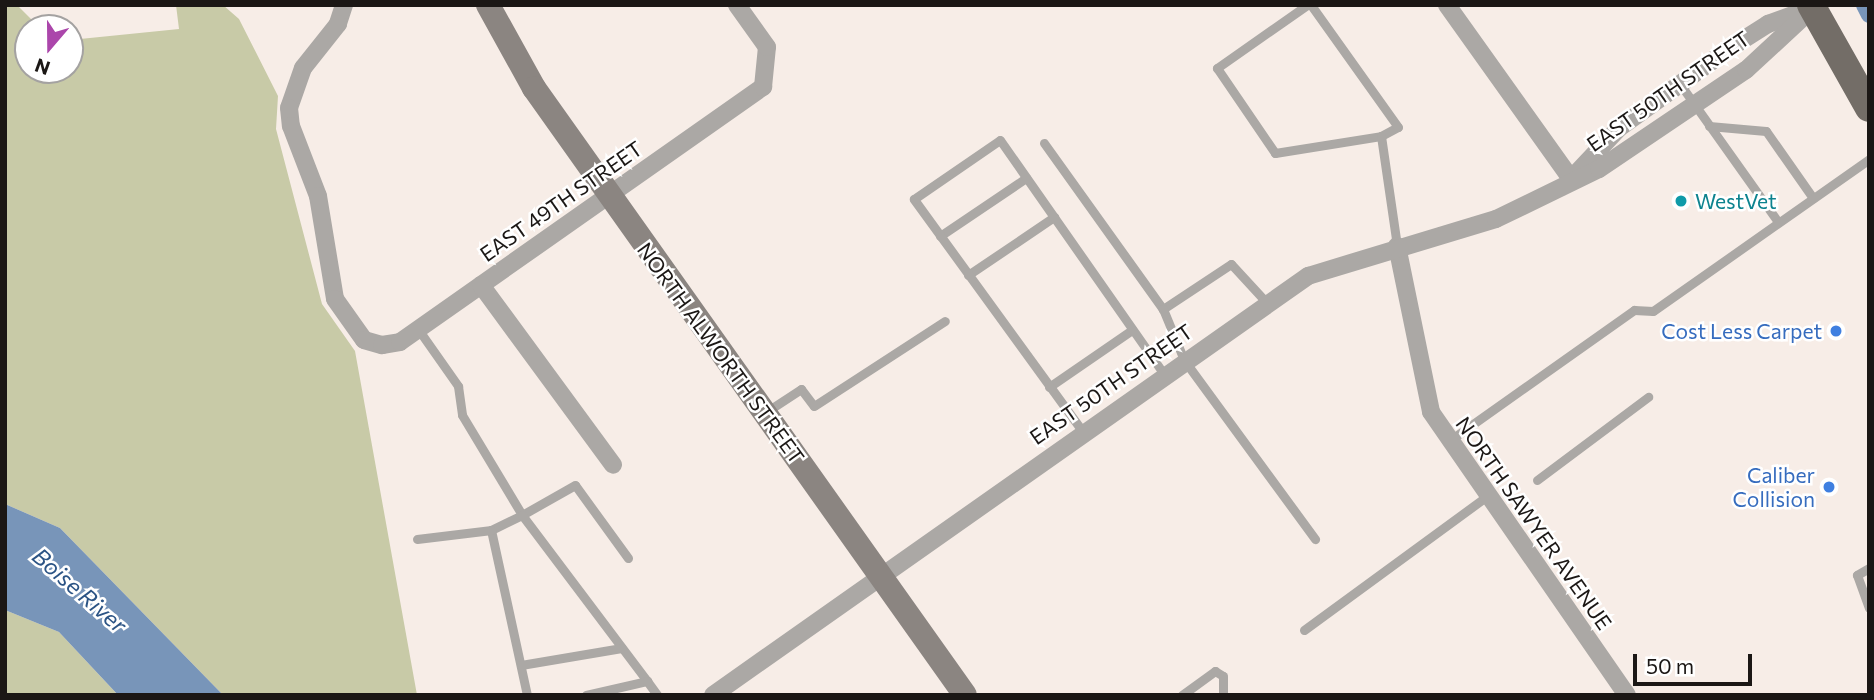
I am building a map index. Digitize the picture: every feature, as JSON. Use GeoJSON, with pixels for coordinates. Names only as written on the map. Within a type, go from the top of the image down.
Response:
{"type":"FeatureCollection","features":[{"type":"Feature","properties":{"kind":"main road"},"geometry":{"type":"LineString","coordinates":[[1812,7],[1869,108]]}},
{"type":"Feature","properties":{"kind":"street","name":"EAST 49TH STREET"},"geometry":{"type":"LineString","coordinates":[[344,5],[338,24],[303,68],[289,108],[297,148],[318,196],[335,299],[364,340],[400,342],[763,87],[769,67],[767,47],[737,5]]}},
{"type":"Feature","properties":{"kind":"street","name":"NORTH ALWORTH STREET"},"geometry":{"type":"LineString","coordinates":[[488,5],[534,88],[965,695]]}},
{"type":"Feature","properties":{"kind":"street"},"geometry":{"type":"LineString","coordinates":[[1447,5],[1571,179]]}},
{"type":"Feature","properties":{"kind":"street","name":"EAST 50TH STREET"},"geometry":{"type":"LineString","coordinates":[[1571,179],[1619,128],[1680,84],[1768,24],[1812,7]]}},
{"type":"Feature","properties":{"kind":"street","name":"EAST 50TH STREET"},"geometry":{"type":"LineString","coordinates":[[712,695],[1164,374],[1308,276],[1397,246],[1496,219],[1571,179],[1599,169],[1746,70],[1812,7]]}},
{"type":"Feature","properties":{"kind":"street","name":"NORTH SAWYER AVENUE"},"geometry":{"type":"LineString","coordinates":[[1397,246],[1419,373],[1447,442],[1627,695]]}},
{"type":"Feature","properties":{"kind":"street"},"geometry":{"type":"LineString","coordinates":[[481,285],[613,465]]}},
{"type":"Feature","properties":{"kind":"lane"},"geometry":{"type":"LineString","coordinates":[[1309,5],[1398,127],[1381,136],[1276,153],[1217,68],[1309,5]]}},
{"type":"Feature","properties":{"kind":"lane"},"geometry":{"type":"LineString","coordinates":[[1680,84],[1778,222]]}},
{"type":"Feature","properties":{"kind":"lane"},"geometry":{"type":"LineString","coordinates":[[1709,126],[1766,131],[1813,198]]}},
{"type":"Feature","properties":{"kind":"lane"},"geometry":{"type":"LineString","coordinates":[[1381,136],[1397,246]]}},
{"type":"Feature","properties":{"kind":"lane"},"geometry":{"type":"LineString","coordinates":[[1083,432],[914,199],[1000,140],[1164,374]]}},
{"type":"Feature","properties":{"kind":"lane"},"geometry":{"type":"LineString","coordinates":[[1044,143],[1163,309],[1184,360],[1315,539]]}},
{"type":"Feature","properties":{"kind":"lane"},"geometry":{"type":"LineString","coordinates":[[1447,442],[1634,310],[1653,310],[1869,159]]}},
{"type":"Feature","properties":{"kind":"lane"},"geometry":{"type":"LineString","coordinates":[[940,236],[1026,178]]}},
{"type":"Feature","properties":{"kind":"lane"},"geometry":{"type":"LineString","coordinates":[[968,275],[1054,217]]}},
{"type":"Feature","properties":{"kind":"lane"},"geometry":{"type":"LineString","coordinates":[[1163,309],[1231,264],[1267,303]]}},
{"type":"Feature","properties":{"kind":"lane"},"geometry":{"type":"LineString","coordinates":[[765,413],[801,389],[814,407],[945,321]]}},
{"type":"Feature","properties":{"kind":"lane"},"geometry":{"type":"LineString","coordinates":[[418,329],[458,386],[462,415],[522,515],[657,695]]}},
{"type":"Feature","properties":{"kind":"lane"},"geometry":{"type":"LineString","coordinates":[[1049,387],[1132,330]]}},
{"type":"Feature","properties":{"kind":"lane"},"geometry":{"type":"LineString","coordinates":[[1537,480],[1648,397]]}},
{"type":"Feature","properties":{"kind":"lane"},"geometry":{"type":"LineString","coordinates":[[417,539],[491,530],[575,485],[628,558]]}},
{"type":"Feature","properties":{"kind":"lane"},"geometry":{"type":"LineString","coordinates":[[1304,630],[1486,497]]}},
{"type":"Feature","properties":{"kind":"lane"},"geometry":{"type":"LineString","coordinates":[[491,530],[527,695]]}},
{"type":"Feature","properties":{"kind":"lane"},"geometry":{"type":"LineString","coordinates":[[1869,568],[1857,575],[1869,608]]}},
{"type":"Feature","properties":{"kind":"lane"},"geometry":{"type":"LineString","coordinates":[[521,665],[622,648]]}},
{"type":"Feature","properties":{"kind":"lane"},"geometry":{"type":"LineString","coordinates":[[1182,695],[1215,671],[1223,676],[1223,695]]}},
{"type":"Feature","properties":{"kind":"lane"},"geometry":{"type":"LineString","coordinates":[[586,695],[647,681]]}},
{"type":"Feature","properties":{"kind":"green space"},"geometry":{"type":"Polygon","coordinates":[[[5,5],[17,5],[26,14],[14,14],[14,84],[84,84],[84,39],[179,29],[176,5],[223,5],[239,19],[278,96],[276,129],[322,304],[355,351],[417,695],[223,695],[60,528],[5,504],[5,5]]]}},
{"type":"Feature","properties":{"kind":"green space"},"geometry":{"type":"Polygon","coordinates":[[[5,610],[59,632],[118,695],[5,695],[5,610]]]}},
{"type":"Feature","properties":{"kind":"water","name":"Boise River"},"geometry":{"type":"Polygon","coordinates":[[[5,504],[60,528],[223,695],[118,695],[59,632],[5,610],[5,504]]]}},
{"type":"Feature","properties":{"kind":"waterway"},"geometry":{"type":"LineString","coordinates":[[1864,5],[1869,15]]}},
{"type":"Feature","properties":{"kind":"place","name":"WestVet"},"geometry":{"type":"Point","coordinates":[1681,201]}},
{"type":"Feature","properties":{"kind":"place","name":"Cost Less Carpet"},"geometry":{"type":"Point","coordinates":[1836,331]}},
{"type":"Feature","properties":{"kind":"place","name":"Caliber Collision"},"geometry":{"type":"Point","coordinates":[1829,487]}}]}
